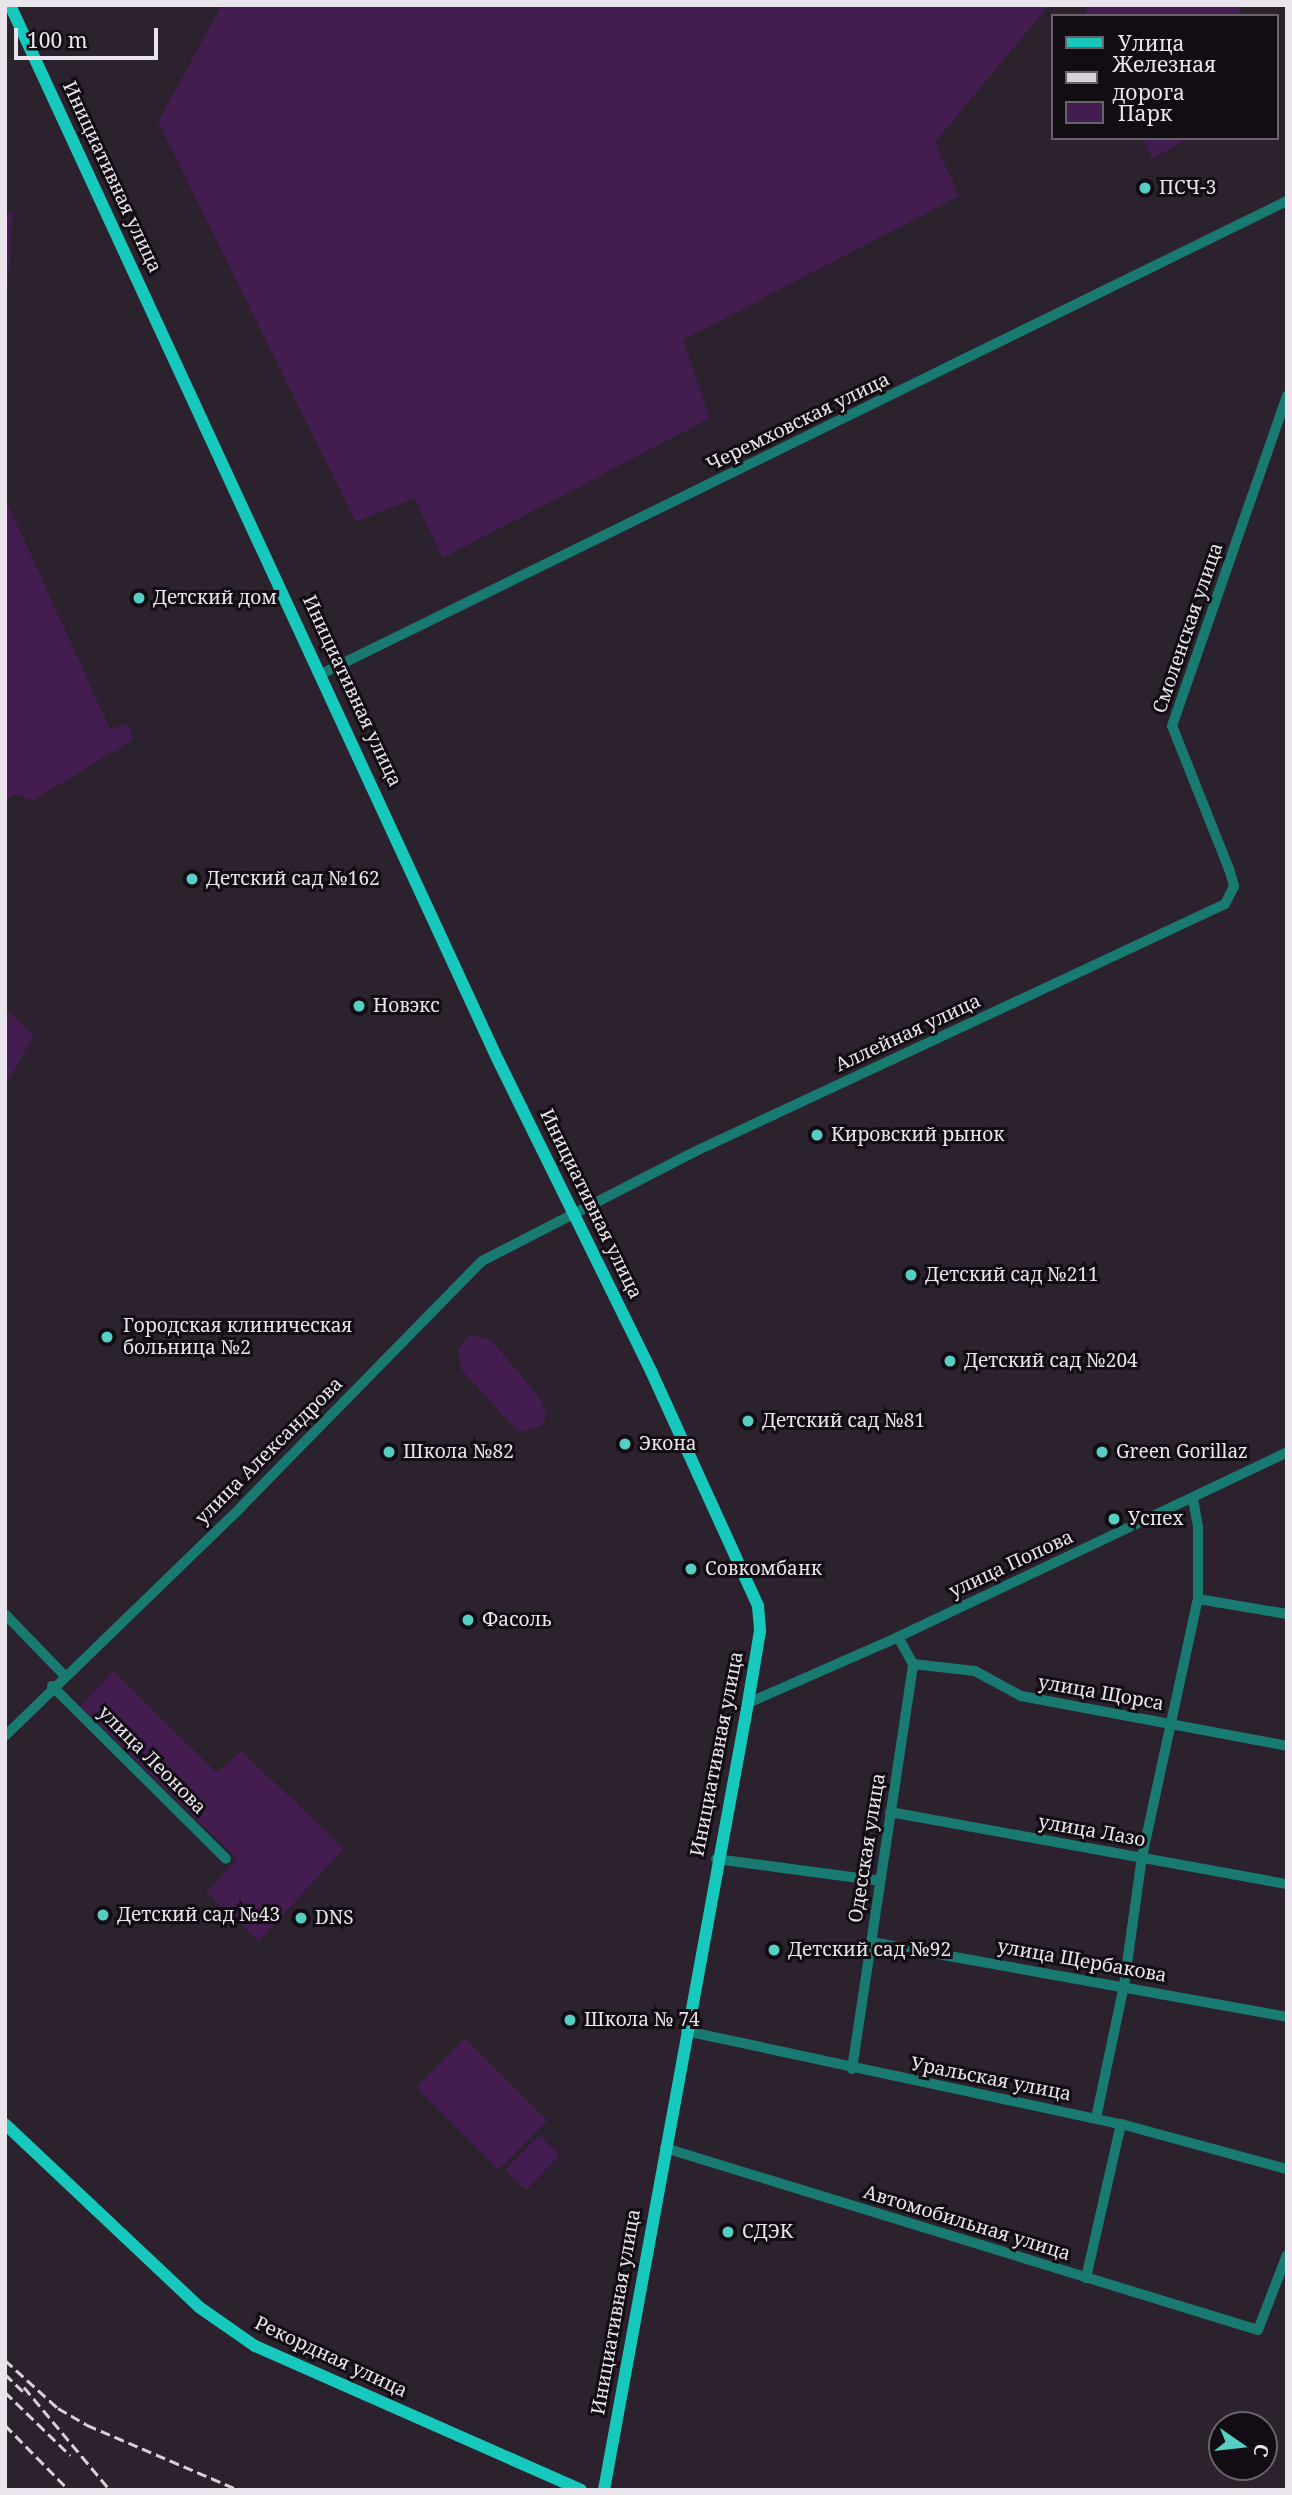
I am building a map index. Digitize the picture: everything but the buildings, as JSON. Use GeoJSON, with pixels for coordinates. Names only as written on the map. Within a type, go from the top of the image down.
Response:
{"type":"FeatureCollection","features":[{"type":"Feature","properties":{"kind":"main road","name":"Инициативная улица"},"geometry":{"type":"LineString","coordinates":[[10,5],[758,1606],[760,1631],[748,1703],[716,1860],[604,2490]]}},
{"type":"Feature","properties":{"kind":"main road","name":"Рекордная улица"},"geometry":{"type":"LineString","coordinates":[[5,2124],[200,2307],[255,2346],[581,2490]]}},
{"type":"Feature","properties":{"kind":"street","name":"Черемховская улица"},"geometry":{"type":"LineString","coordinates":[[323,673],[1287,201]]}},
{"type":"Feature","properties":{"kind":"street","name":"Смоленская улица"},"geometry":{"type":"LineString","coordinates":[[1229,869],[1172,726],[1287,395]]}},
{"type":"Feature","properties":{"kind":"street","name":"Аллейная улица"},"geometry":{"type":"LineString","coordinates":[[573,1213],[718,1140],[1225,904],[1234,886],[1229,869]]}},
{"type":"Feature","properties":{"kind":"street","name":"улица Александрова"},"geometry":{"type":"LineString","coordinates":[[5,1735],[52,1686],[241,1507],[482,1261],[573,1213]]}},
{"type":"Feature","properties":{"kind":"street","name":"улица Попова"},"geometry":{"type":"LineString","coordinates":[[748,1703],[898,1637],[1287,1452]]}},
{"type":"Feature","properties":{"kind":"street"},"geometry":{"type":"LineString","coordinates":[[1097,2118],[1124,1985],[1142,1857],[1175,1725],[1198,1599],[1198,1527],[1193,1498]]}},
{"type":"Feature","properties":{"kind":"street"},"geometry":{"type":"LineString","coordinates":[[1198,1599],[1287,1614]]}},
{"type":"Feature","properties":{"kind":"street"},"geometry":{"type":"LineString","coordinates":[[5,1614],[64,1675]]}},
{"type":"Feature","properties":{"kind":"street"},"geometry":{"type":"LineString","coordinates":[[898,1637],[913,1664]]}},
{"type":"Feature","properties":{"kind":"street","name":"улица Щорса"},"geometry":{"type":"LineString","coordinates":[[913,1664],[975,1671],[1021,1696],[1287,1746]]}},
{"type":"Feature","properties":{"kind":"street","name":"Одесская улица"},"geometry":{"type":"LineString","coordinates":[[852,2069],[913,1664]]}},
{"type":"Feature","properties":{"kind":"street","name":"улица Леонова"},"geometry":{"type":"LineString","coordinates":[[52,1686],[226,1859]]}},
{"type":"Feature","properties":{"kind":"street","name":"улица Лазо"},"geometry":{"type":"LineString","coordinates":[[890,1812],[1287,1884]]}},
{"type":"Feature","properties":{"kind":"street"},"geometry":{"type":"LineString","coordinates":[[716,1860],[880,1881]]}},
{"type":"Feature","properties":{"kind":"street","name":"улица Щербакова"},"geometry":{"type":"LineString","coordinates":[[871,1942],[1124,1985],[1287,2017]]}},
{"type":"Feature","properties":{"kind":"street","name":"Уральская улица"},"geometry":{"type":"LineString","coordinates":[[686,2031],[775,2047],[852,2069],[1097,2118],[1287,2169]]}},
{"type":"Feature","properties":{"kind":"street"},"geometry":{"type":"LineString","coordinates":[[1086,2278],[1121,2124]]}},
{"type":"Feature","properties":{"kind":"street","name":"Автомобильная улица"},"geometry":{"type":"LineString","coordinates":[[665,2148],[1258,2330],[1287,2255]]}},
{"type":"Feature","properties":{"kind":"green space"},"geometry":{"type":"Polygon","coordinates":[[[222,5],[1049,5],[935,142],[959,196],[683,340],[710,418],[443,558],[414,498],[356,522],[158,122],[222,5]]]}},
{"type":"Feature","properties":{"kind":"green space"},"geometry":{"type":"Polygon","coordinates":[[[1086,5],[1240,5],[1240,14],[1086,14],[1086,5]]]}},
{"type":"Feature","properties":{"kind":"green space"},"geometry":{"type":"Polygon","coordinates":[[[1144,140],[1185,140],[1152,159],[1144,140]]]}},
{"type":"Feature","properties":{"kind":"green space"},"geometry":{"type":"Polygon","coordinates":[[[13,211],[8,289],[5,294],[5,213],[13,211]]]}},
{"type":"Feature","properties":{"kind":"green space"},"geometry":{"type":"Polygon","coordinates":[[[5,498],[110,729],[127,723],[134,739],[33,800],[14,794],[5,803],[5,498]]]}},
{"type":"Feature","properties":{"kind":"green space"},"geometry":{"type":"Polygon","coordinates":[[[5,1007],[34,1036],[5,1086],[5,1007]]]}},
{"type":"Feature","properties":{"kind":"green space"},"geometry":{"type":"Polygon","coordinates":[[[470,1335],[491,1340],[539,1397],[547,1414],[541,1426],[518,1432],[461,1369],[458,1349],[470,1335]]]}},
{"type":"Feature","properties":{"kind":"green space"},"geometry":{"type":"Polygon","coordinates":[[[114,1671],[217,1773],[241,1751],[344,1848],[259,1941],[206,1892],[237,1859],[80,1706],[114,1671]]]}},
{"type":"Feature","properties":{"kind":"green space"},"geometry":{"type":"Polygon","coordinates":[[[465,2039],[547,2121],[498,2170],[416,2088],[465,2039]]]}},
{"type":"Feature","properties":{"kind":"green space"},"geometry":{"type":"Polygon","coordinates":[[[539,2135],[560,2155],[526,2190],[505,2170],[539,2135]]]}},
{"type":"Feature","properties":{"kind":"railway"},"geometry":{"type":"LineString","coordinates":[[5,2360],[58,2408],[87,2425],[239,2490]]}},
{"type":"Feature","properties":{"kind":"railway"},"geometry":{"type":"LineString","coordinates":[[5,2374],[27,2395]]}},
{"type":"Feature","properties":{"kind":"railway"},"geometry":{"type":"LineString","coordinates":[[24,2387],[110,2490]]}},
{"type":"Feature","properties":{"kind":"railway"},"geometry":{"type":"LineString","coordinates":[[5,2392],[70,2455]]}},
{"type":"Feature","properties":{"kind":"railway"},"geometry":{"type":"LineString","coordinates":[[5,2425],[69,2490]]}},
{"type":"Feature","properties":{"kind":"place","name":"ПСЧ-3"},"geometry":{"type":"Point","coordinates":[1145,188]}},
{"type":"Feature","properties":{"kind":"place","name":"Детский дом"},"geometry":{"type":"Point","coordinates":[139,598]}},
{"type":"Feature","properties":{"kind":"place","name":"Детский сад №162"},"geometry":{"type":"Point","coordinates":[192,879]}},
{"type":"Feature","properties":{"kind":"place","name":"Новэкс"},"geometry":{"type":"Point","coordinates":[359,1006]}},
{"type":"Feature","properties":{"kind":"place","name":"Кировский рынок"},"geometry":{"type":"Point","coordinates":[817,1135]}},
{"type":"Feature","properties":{"kind":"place","name":"Детский сад №211"},"geometry":{"type":"Point","coordinates":[911,1275]}},
{"type":"Feature","properties":{"kind":"place","name":"Городская клиническая больница №2"},"geometry":{"type":"Point","coordinates":[107,1337]}},
{"type":"Feature","properties":{"kind":"place","name":"Детский сад №204"},"geometry":{"type":"Point","coordinates":[950,1361]}},
{"type":"Feature","properties":{"kind":"place","name":"Детский сад №81"},"geometry":{"type":"Point","coordinates":[748,1421]}},
{"type":"Feature","properties":{"kind":"place","name":"Экона"},"geometry":{"type":"Point","coordinates":[625,1444]}},
{"type":"Feature","properties":{"kind":"place","name":"Школа №82"},"geometry":{"type":"Point","coordinates":[389,1452]}},
{"type":"Feature","properties":{"kind":"place","name":"Green Gorillaz"},"geometry":{"type":"Point","coordinates":[1102,1452]}},
{"type":"Feature","properties":{"kind":"place","name":"Успех"},"geometry":{"type":"Point","coordinates":[1114,1519]}},
{"type":"Feature","properties":{"kind":"place","name":"Совкомбанк"},"geometry":{"type":"Point","coordinates":[691,1569]}},
{"type":"Feature","properties":{"kind":"place","name":"Фасоль"},"geometry":{"type":"Point","coordinates":[468,1620]}},
{"type":"Feature","properties":{"kind":"place","name":"Детский сад №43"},"geometry":{"type":"Point","coordinates":[103,1915]}},
{"type":"Feature","properties":{"kind":"place","name":"DNS"},"geometry":{"type":"Point","coordinates":[301,1918]}},
{"type":"Feature","properties":{"kind":"place","name":"Детский сад №92"},"geometry":{"type":"Point","coordinates":[774,1950]}},
{"type":"Feature","properties":{"kind":"place","name":"Школа № 74"},"geometry":{"type":"Point","coordinates":[570,2020]}},
{"type":"Feature","properties":{"kind":"place","name":"СДЭК"},"geometry":{"type":"Point","coordinates":[728,2232]}}]}
